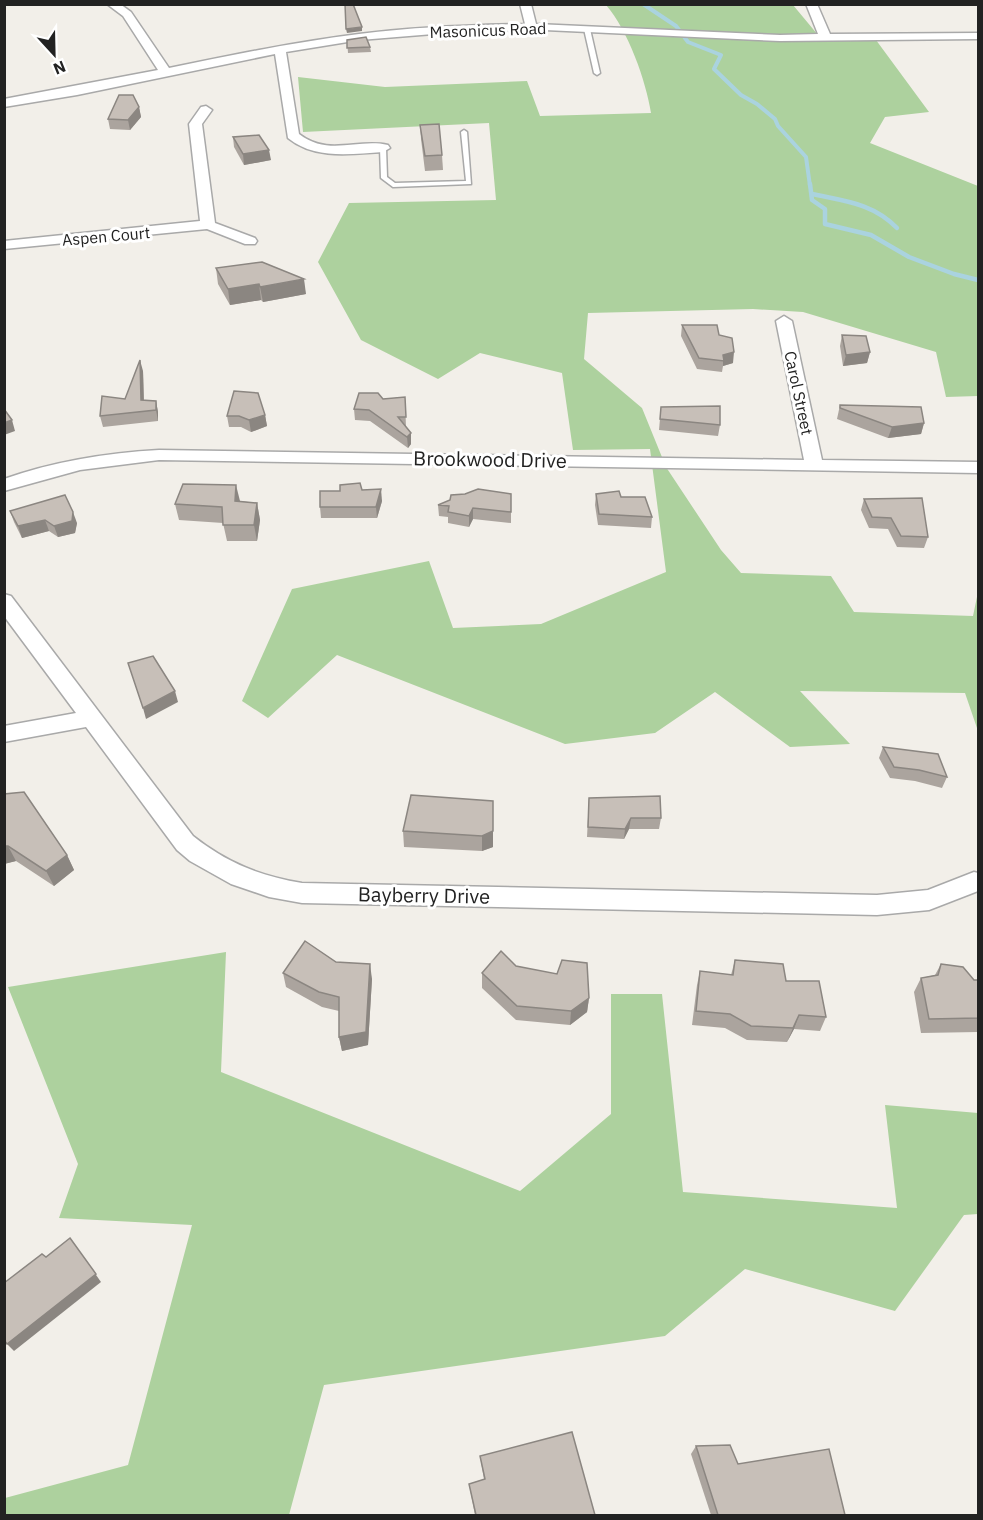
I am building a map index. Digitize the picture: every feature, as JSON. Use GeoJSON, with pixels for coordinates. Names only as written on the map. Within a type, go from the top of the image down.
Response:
{"type":"FeatureCollection","features":[{"type":"Feature","properties":{"kind":"street"},"geometry":{"type":"LineString","coordinates":[[112,4],[127,14],[165,72]]}},
{"type":"Feature","properties":{"kind":"street"},"geometry":{"type":"LineString","coordinates":[[525,4],[531,27]]}},
{"type":"Feature","properties":{"kind":"street"},"geometry":{"type":"LineString","coordinates":[[811,4],[826,38]]}},
{"type":"Feature","properties":{"kind":"street","name":"Masonicus Road"},"geometry":{"type":"LineString","coordinates":[[4,102],[77,91],[280,49],[398,33],[531,27],[688,35],[826,38],[978,36]]}},
{"type":"Feature","properties":{"kind":"street"},"geometry":{"type":"LineString","coordinates":[[280,49],[293,135],[299,142],[312,147],[334,149],[382,148]]}},
{"type":"Feature","properties":{"kind":"street"},"geometry":{"type":"LineString","coordinates":[[206,110],[195,124],[208,225]]}},
{"type":"Feature","properties":{"kind":"street","name":"Aspen Court"},"geometry":{"type":"LineString","coordinates":[[4,245],[208,225],[250,241]]}},
{"type":"Feature","properties":{"kind":"street","name":"Carol Street"},"geometry":{"type":"LineString","coordinates":[[784,321],[814,465]]}},
{"type":"Feature","properties":{"kind":"street","name":"Brookwood Drive"},"geometry":{"type":"LineString","coordinates":[[4,485],[61,467],[96,460],[159,454],[978,468]]}},
{"type":"Feature","properties":{"kind":"street","name":"Bayberry Drive"},"geometry":{"type":"LineString","coordinates":[[4,601],[185,843],[207,862],[236,878],[270,888],[302,893],[877,904],[929,900],[974,882]]}},
{"type":"Feature","properties":{"kind":"street"},"geometry":{"type":"LineString","coordinates":[[4,734],[92,718]]}},
{"type":"Feature","properties":{"kind":"lane"},"geometry":{"type":"LineString","coordinates":[[587,29],[597,73]]}},
{"type":"Feature","properties":{"kind":"lane"},"geometry":{"type":"LineString","coordinates":[[382,148],[384,178],[393,185],[469,183],[464,132]]}},
{"type":"Feature","properties":{"kind":"green space"},"geometry":{"type":"Polygon","coordinates":[[[606,5],[793,5],[823,41],[876,40],[929,112],[885,117],[870,143],[978,186],[978,396],[946,397],[936,352],[803,312],[753,309],[588,313],[584,359],[642,408],[666,467],[721,550],[741,573],[831,576],[854,612],[973,616],[978,592],[978,731],[965,693],[800,691],[850,744],[790,747],[715,692],[655,733],[565,744],[337,655],[268,718],[242,701],[292,589],[429,561],[453,628],[541,624],[666,572],[650,449],[573,450],[562,373],[480,353],[438,379],[361,340],[318,262],[349,203],[496,200],[489,123],[303,132],[298,77],[385,87],[527,81],[540,116],[651,113],[635,56],[622,28],[606,5]]]}},
{"type":"Feature","properties":{"kind":"green space"},"geometry":{"type":"Polygon","coordinates":[[[226,952],[221,1072],[520,1191],[611,1114],[611,994],[662,994],[683,1192],[897,1208],[885,1105],[978,1113],[978,1214],[964,1215],[895,1311],[745,1269],[665,1336],[324,1385],[289,1515],[5,1515],[5,1498],[128,1465],[192,1225],[59,1218],[78,1164],[8,987],[226,952]]]}},
{"type":"Feature","properties":{"kind":"building"},"geometry":{"type":"Polygon","coordinates":[[[345,4],[353,4],[362,27],[346,29],[345,4]]]}},
{"type":"Feature","properties":{"kind":"building"},"geometry":{"type":"Polygon","coordinates":[[[366,37],[370,47],[347,48],[347,40],[366,37]]]}},
{"type":"Feature","properties":{"kind":"building"},"geometry":{"type":"Polygon","coordinates":[[[119,95],[133,95],[139,107],[128,120],[108,119],[119,95]]]}},
{"type":"Feature","properties":{"kind":"building"},"geometry":{"type":"Polygon","coordinates":[[[439,124],[442,155],[425,156],[420,125],[439,124]]]}},
{"type":"Feature","properties":{"kind":"building"},"geometry":{"type":"Polygon","coordinates":[[[259,135],[269,150],[243,154],[233,137],[259,135]]]}},
{"type":"Feature","properties":{"kind":"building"},"geometry":{"type":"Polygon","coordinates":[[[262,262],[304,279],[260,287],[259,284],[228,289],[216,268],[262,262]]]}},
{"type":"Feature","properties":{"kind":"building"},"geometry":{"type":"Polygon","coordinates":[[[682,325],[717,325],[719,335],[732,338],[734,352],[723,355],[724,361],[699,358],[682,325]]]}},
{"type":"Feature","properties":{"kind":"building"},"geometry":{"type":"Polygon","coordinates":[[[842,335],[866,336],[870,352],[846,355],[842,335]]]}},
{"type":"Feature","properties":{"kind":"building"},"geometry":{"type":"Polygon","coordinates":[[[140,360],[141,400],[156,401],[156,410],[100,416],[102,396],[125,399],[140,360]]]}},
{"type":"Feature","properties":{"kind":"building"},"geometry":{"type":"Polygon","coordinates":[[[234,391],[258,393],[265,415],[249,420],[239,416],[227,416],[234,391]]]}},
{"type":"Feature","properties":{"kind":"building"},"geometry":{"type":"Polygon","coordinates":[[[359,393],[378,393],[383,399],[405,397],[406,417],[398,417],[411,433],[407,437],[369,410],[354,409],[359,393]]]}},
{"type":"Feature","properties":{"kind":"building"},"geometry":{"type":"Polygon","coordinates":[[[840,405],[921,407],[924,423],[892,427],[840,408],[840,405]]]}},
{"type":"Feature","properties":{"kind":"building"},"geometry":{"type":"Polygon","coordinates":[[[720,406],[720,425],[660,419],[661,407],[720,406]]]}},
{"type":"Feature","properties":{"kind":"building"},"geometry":{"type":"Polygon","coordinates":[[[4,409],[12,420],[4,423],[4,409]]]}},
{"type":"Feature","properties":{"kind":"building"},"geometry":{"type":"Polygon","coordinates":[[[360,483],[362,490],[381,489],[376,507],[320,507],[320,491],[340,491],[340,485],[360,483]]]}},
{"type":"Feature","properties":{"kind":"building"},"geometry":{"type":"Polygon","coordinates":[[[183,484],[236,485],[235,501],[257,503],[254,525],[223,525],[222,507],[175,504],[183,484]]]}},
{"type":"Feature","properties":{"kind":"building"},"geometry":{"type":"Polygon","coordinates":[[[478,489],[511,494],[511,512],[473,508],[469,516],[448,512],[449,506],[438,505],[450,500],[451,495],[465,494],[478,489]]]}},
{"type":"Feature","properties":{"kind":"building"},"geometry":{"type":"Polygon","coordinates":[[[619,491],[621,497],[645,497],[652,517],[599,514],[596,494],[619,491]]]}},
{"type":"Feature","properties":{"kind":"building"},"geometry":{"type":"Polygon","coordinates":[[[65,495],[73,512],[72,521],[54,526],[45,520],[18,526],[10,511],[65,495]]]}},
{"type":"Feature","properties":{"kind":"building"},"geometry":{"type":"Polygon","coordinates":[[[922,498],[928,537],[901,536],[891,518],[872,517],[864,499],[922,498]]]}},
{"type":"Feature","properties":{"kind":"building"},"geometry":{"type":"Polygon","coordinates":[[[153,656],[175,691],[143,708],[128,663],[153,656]]]}},
{"type":"Feature","properties":{"kind":"building"},"geometry":{"type":"Polygon","coordinates":[[[883,747],[938,754],[947,777],[894,767],[883,747]]]}},
{"type":"Feature","properties":{"kind":"building"},"geometry":{"type":"Polygon","coordinates":[[[24,792],[67,855],[46,871],[8,846],[4,846],[4,794],[24,792]]]}},
{"type":"Feature","properties":{"kind":"building"},"geometry":{"type":"Polygon","coordinates":[[[411,795],[493,801],[493,831],[482,836],[403,831],[411,795]]]}},
{"type":"Feature","properties":{"kind":"building"},"geometry":{"type":"Polygon","coordinates":[[[660,796],[661,818],[631,818],[625,829],[588,827],[589,798],[660,796]]]}},
{"type":"Feature","properties":{"kind":"building"},"geometry":{"type":"Polygon","coordinates":[[[305,941],[336,962],[370,964],[366,1032],[339,1037],[339,997],[319,992],[283,973],[305,941]]]}},
{"type":"Feature","properties":{"kind":"building"},"geometry":{"type":"Polygon","coordinates":[[[501,951],[516,966],[557,974],[562,960],[587,963],[589,998],[571,1011],[517,1006],[482,973],[501,951]]]}},
{"type":"Feature","properties":{"kind":"building"},"geometry":{"type":"Polygon","coordinates":[[[735,960],[783,964],[786,981],[819,981],[826,1017],[799,1015],[793,1028],[751,1026],[730,1014],[696,1011],[700,971],[733,975],[735,960]]]}},
{"type":"Feature","properties":{"kind":"building"},"geometry":{"type":"Polygon","coordinates":[[[941,964],[963,967],[974,980],[978,980],[978,1018],[929,1019],[921,978],[938,975],[941,964]]]}},
{"type":"Feature","properties":{"kind":"building"},"geometry":{"type":"Polygon","coordinates":[[[70,1238],[96,1274],[7,1344],[4,1340],[4,1283],[42,1254],[46,1257],[70,1238]]]}},
{"type":"Feature","properties":{"kind":"building"},"geometry":{"type":"Polygon","coordinates":[[[572,1432],[595,1515],[476,1515],[469,1484],[485,1479],[480,1456],[572,1432]]]}},
{"type":"Feature","properties":{"kind":"building"},"geometry":{"type":"Polygon","coordinates":[[[730,1445],[738,1464],[829,1449],[845,1515],[718,1515],[696,1446],[730,1445]]]}},
{"type":"Feature","properties":{"kind":"waterway"},"geometry":{"type":"LineString","coordinates":[[643,4],[676,26],[688,42],[721,55],[714,69],[741,95],[757,104],[775,119],[778,126],[806,157],[810,186]]}},
{"type":"Feature","properties":{"kind":"waterway"},"geometry":{"type":"LineString","coordinates":[[810,184],[812,200],[825,209],[825,224],[871,235],[909,257],[954,274],[978,280]]}},
{"type":"Feature","properties":{"kind":"waterway"},"geometry":{"type":"LineString","coordinates":[[812,194],[858,204],[878,213],[897,228]]}}]}
